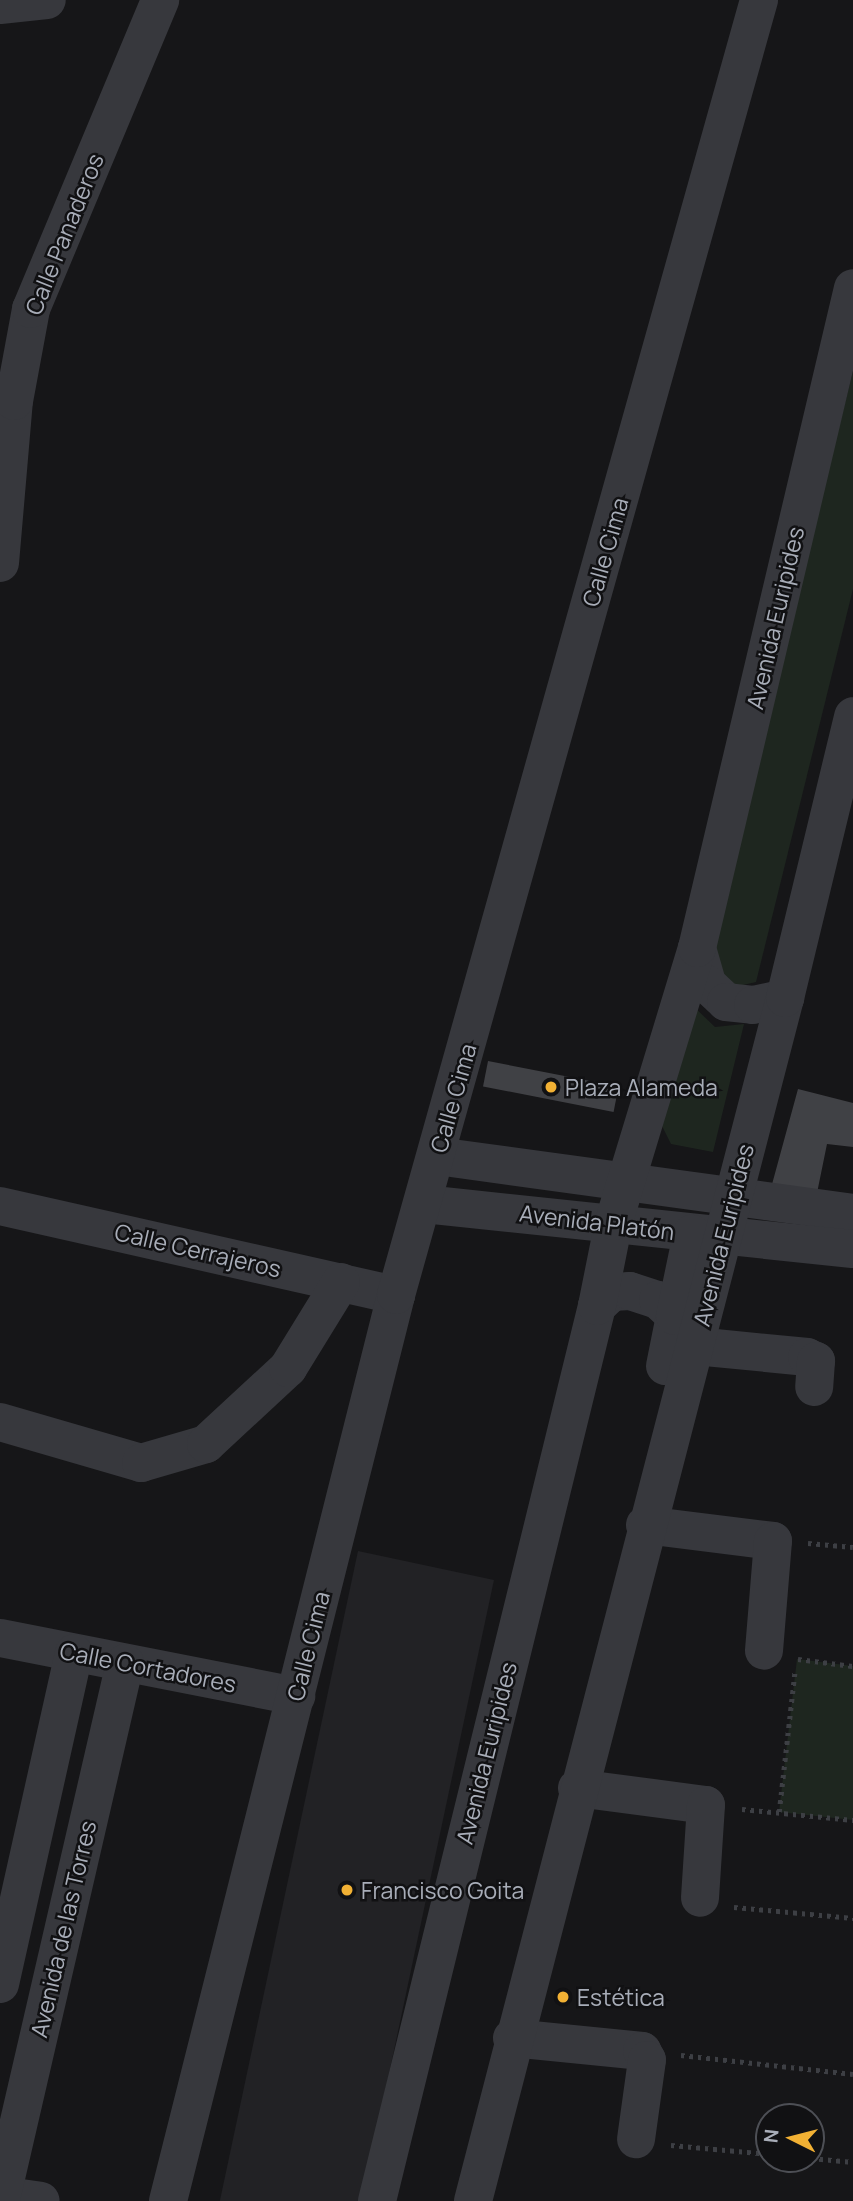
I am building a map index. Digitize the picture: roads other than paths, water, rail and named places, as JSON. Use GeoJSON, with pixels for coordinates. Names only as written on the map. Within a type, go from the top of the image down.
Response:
{"type":"FeatureCollection","features":[{"type":"Feature","properties":{"kind":"street"},"geometry":{"type":"LineString","coordinates":[[0,5],[47,0]]}},
{"type":"Feature","properties":{"kind":"street","name":"Calle Panaderos"},"geometry":{"type":"LineString","coordinates":[[0,563],[13,401],[31,309],[160,0]]}},
{"type":"Feature","properties":{"kind":"street","name":"Calle Cima"},"geometry":{"type":"LineString","coordinates":[[168,2201],[396,1295],[424,1204],[759,0]]}},
{"type":"Feature","properties":{"kind":"street","name":"Avenida Euripides"},"geometry":{"type":"LineString","coordinates":[[377,2201],[597,1306],[614,1221],[697,948],[853,288]]}},
{"type":"Feature","properties":{"kind":"street","name":"Avenida Euripides"},"geometry":{"type":"LineString","coordinates":[[474,2201],[512,2038],[660,1472],[685,1331],[706,1236],[732,1196],[785,999],[853,716]]}},
{"type":"Feature","properties":{"kind":"street","name":"Avenida Euripides"},"geometry":{"type":"LineString","coordinates":[[697,948],[707,984],[726,1002],[753,1005],[785,999]]}},
{"type":"Feature","properties":{"kind":"street","name":"Avenida Platón"},"geometry":{"type":"LineString","coordinates":[[437,1156],[853,1213]]}},
{"type":"Feature","properties":{"kind":"street","name":"Avenida Platón"},"geometry":{"type":"LineString","coordinates":[[424,1204],[614,1221],[706,1236],[853,1249]]}},
{"type":"Feature","properties":{"kind":"street","name":"Calle Cerrajeros"},"geometry":{"type":"LineString","coordinates":[[0,1206],[396,1295]]}},
{"type":"Feature","properties":{"kind":"street"},"geometry":{"type":"LineString","coordinates":[[0,1422],[141,1464],[206,1444],[288,1368],[341,1282]]}},
{"type":"Feature","properties":{"kind":"street","name":"Avenida Euripides"},"geometry":{"type":"LineString","coordinates":[[597,1306],[612,1292],[630,1291],[658,1300],[685,1331]]}},
{"type":"Feature","properties":{"kind":"street"},"geometry":{"type":"LineString","coordinates":[[685,1331],[807,1357],[816,1361],[814,1387]]}},
{"type":"Feature","properties":{"kind":"street"},"geometry":{"type":"LineString","coordinates":[[645,1525],[773,1541],[780,1655]]}},
{"type":"Feature","properties":{"kind":"street","name":"Calle Cortadores"},"geometry":{"type":"LineString","coordinates":[[0,1638],[296,1696]]}},
{"type":"Feature","properties":{"kind":"street"},"geometry":{"type":"LineString","coordinates":[[0,1984],[74,1653]]}},
{"type":"Feature","properties":{"kind":"street","name":"Avenida de las Torres"},"geometry":{"type":"LineString","coordinates":[[1,2195],[125,1663]]}},
{"type":"Feature","properties":{"kind":"street"},"geometry":{"type":"LineString","coordinates":[[577,1788],[706,1805],[700,1898]]}},
{"type":"Feature","properties":{"kind":"street"},"geometry":{"type":"LineString","coordinates":[[512,2038],[642,2051],[647,2060],[633,2132],[636,2139]]}},
{"type":"Feature","properties":{"kind":"street"},"geometry":{"type":"LineString","coordinates":[[1,2195],[41,2201]]}},
{"type":"Feature","properties":{"kind":"place","name":"Plaza Alameda"},"geometry":{"type":"Point","coordinates":[551,1087]}},
{"type":"Feature","properties":{"kind":"place","name":"Francisco Goita"},"geometry":{"type":"Point","coordinates":[347,1890]}},
{"type":"Feature","properties":{"kind":"place","name":"Estética"},"geometry":{"type":"Point","coordinates":[563,1997]}}]}
